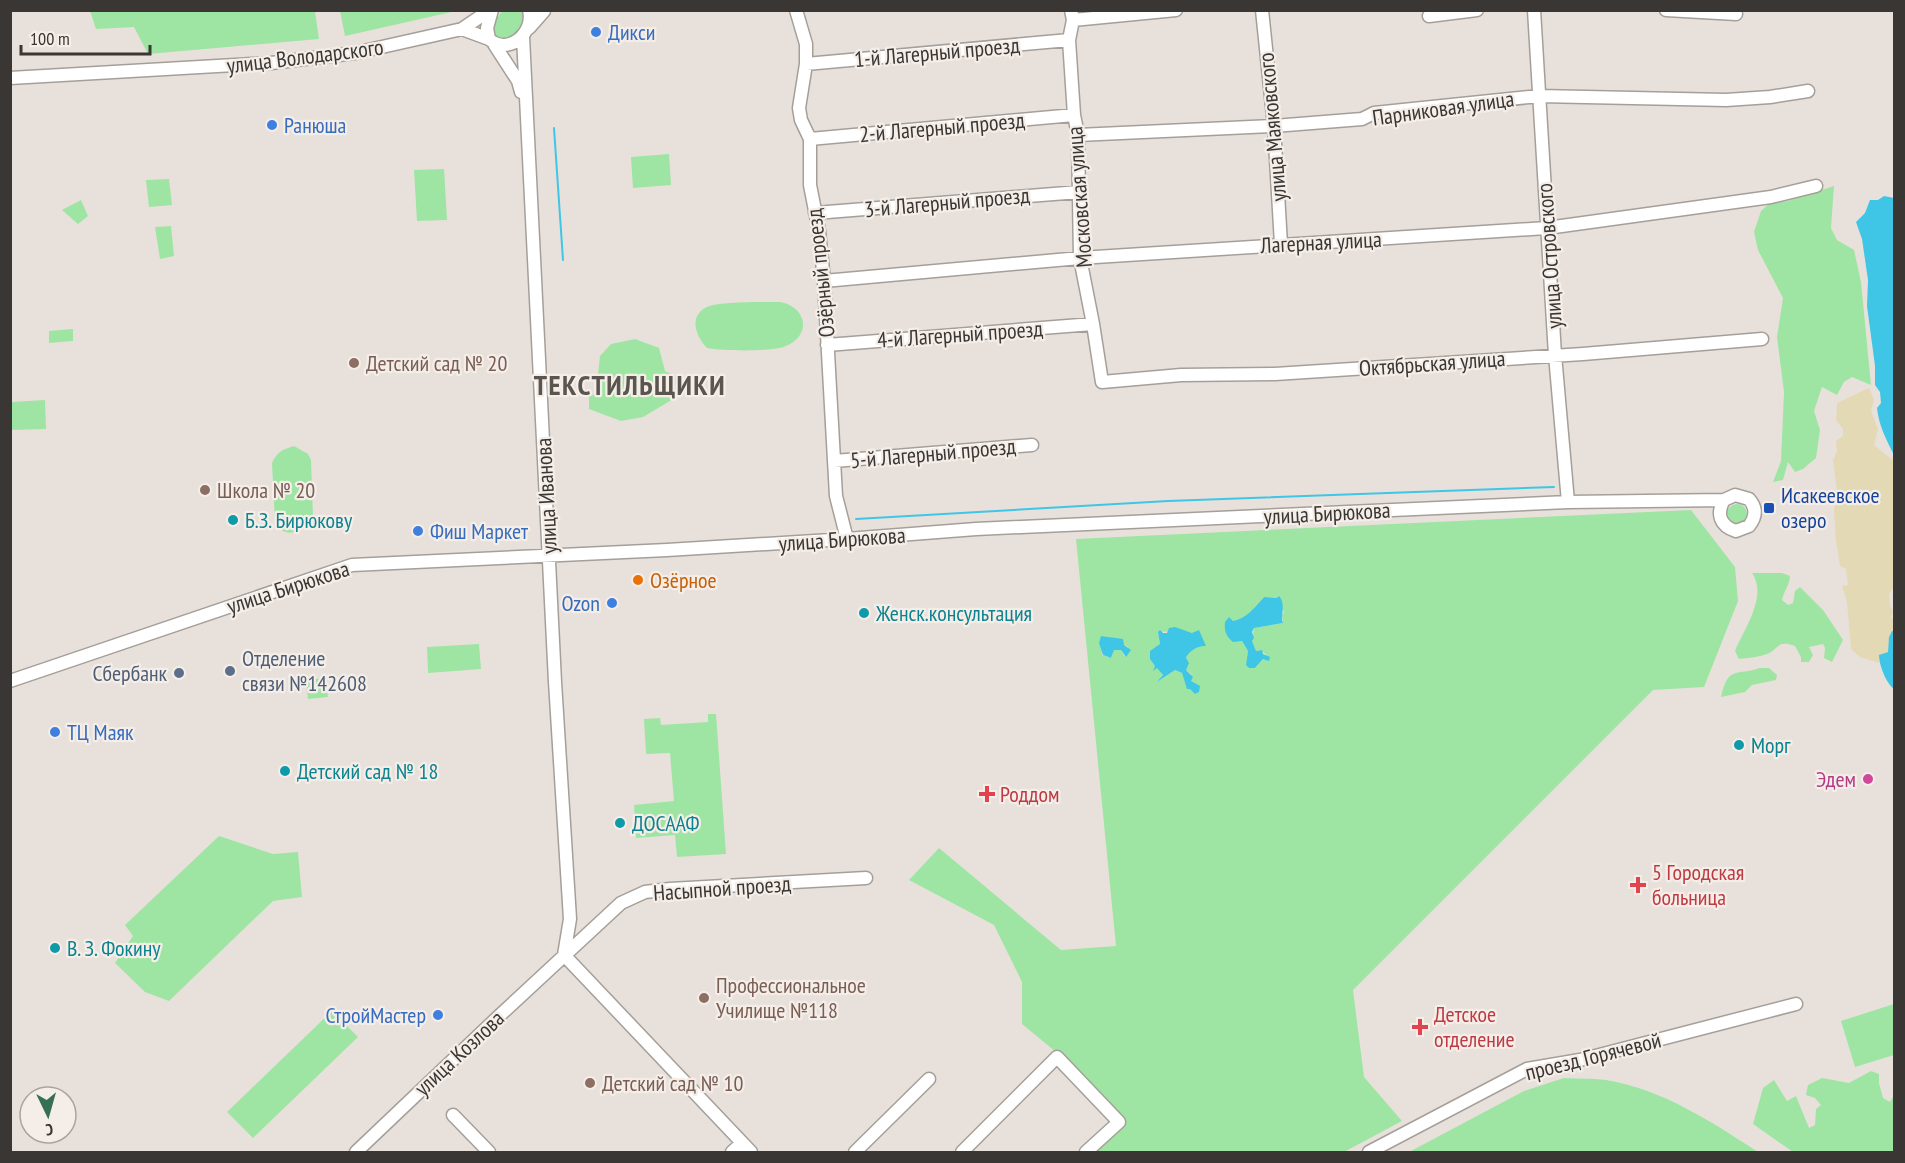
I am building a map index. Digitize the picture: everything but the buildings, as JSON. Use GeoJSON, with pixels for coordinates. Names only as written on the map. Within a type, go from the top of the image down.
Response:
{"type":"FeatureCollection","features":[{"type":"Feature","properties":{"kind":"street"},"geometry":{"type":"LineString","coordinates":[[462,29],[491,10]]}},
{"type":"Feature","properties":{"kind":"street"},"geometry":{"type":"LineString","coordinates":[[491,10],[487,28],[492,42],[518,81],[526,111]]}},
{"type":"Feature","properties":{"kind":"street","name":"улица Иванова"},"geometry":{"type":"LineString","coordinates":[[529,10],[530,22],[525,34],[526,111],[570,919],[564,955]]}},
{"type":"Feature","properties":{"kind":"street"},"geometry":{"type":"LineString","coordinates":[[462,29],[492,42],[509,44],[525,34],[544,10]]}},
{"type":"Feature","properties":{"kind":"street","name":"Озёрный проезд"},"geometry":{"type":"LineString","coordinates":[[796,10],[806,44],[806,64],[799,108],[801,120],[810,139],[810,184],[824,282],[836,496],[847,539]]}},
{"type":"Feature","properties":{"kind":"street"},"geometry":{"type":"LineString","coordinates":[[1072,15],[1176,10]]}},
{"type":"Feature","properties":{"kind":"street","name":"улица Маяковского"},"geometry":{"type":"LineString","coordinates":[[1262,10],[1274,126],[1281,244]]}},
{"type":"Feature","properties":{"kind":"street"},"geometry":{"type":"LineString","coordinates":[[1428,16],[1477,10]]}},
{"type":"Feature","properties":{"kind":"street","name":"улица Островского"},"geometry":{"type":"LineString","coordinates":[[1534,10],[1555,355],[1568,502]]}},
{"type":"Feature","properties":{"kind":"street"},"geometry":{"type":"LineString","coordinates":[[1666,10],[1736,14]]}},
{"type":"Feature","properties":{"kind":"street","name":"Московская улица"},"geometry":{"type":"LineString","coordinates":[[1072,15],[1069,40],[1074,115],[1078,135],[1080,258],[1102,382]]}},
{"type":"Feature","properties":{"kind":"street","name":"улица Володарского"},"geometry":{"type":"LineString","coordinates":[[10,78],[271,63],[355,53],[462,29]]}},
{"type":"Feature","properties":{"kind":"street","name":"1-й Лагерный проезд"},"geometry":{"type":"LineString","coordinates":[[806,64],[1069,40]]}},
{"type":"Feature","properties":{"kind":"street","name":"Парниковая улица"},"geometry":{"type":"LineString","coordinates":[[1078,135],[1274,126],[1362,119],[1374,113],[1539,96],[1726,99],[1770,97],[1808,91]]}},
{"type":"Feature","properties":{"kind":"street","name":"2-й Лагерный проезд"},"geometry":{"type":"LineString","coordinates":[[810,139],[1074,115]]}},
{"type":"Feature","properties":{"kind":"street","name":"Лагерная улица"},"geometry":{"type":"LineString","coordinates":[[824,282],[1080,258],[1547,228],[1771,197],[1816,186]]}},
{"type":"Feature","properties":{"kind":"street","name":"3-й Лагерный проезд"},"geometry":{"type":"LineString","coordinates":[[815,213],[1079,192]]}},
{"type":"Feature","properties":{"kind":"street","name":"4-й Лагерный проезд"},"geometry":{"type":"LineString","coordinates":[[827,345],[1093,324]]}},
{"type":"Feature","properties":{"kind":"street","name":"Октябрьская улица"},"geometry":{"type":"LineString","coordinates":[[1102,382],[1181,375],[1275,374],[1762,339]]}},
{"type":"Feature","properties":{"kind":"street","name":"5-й Лагерный проезд"},"geometry":{"type":"LineString","coordinates":[[834,461],[1032,445]]}},
{"type":"Feature","properties":{"kind":"street","name":"улица Бирюкова"},"geometry":{"type":"LineString","coordinates":[[10,681],[344,566],[847,539],[976,529],[1568,502],[1724,500],[1735,495],[1743,496],[1752,502],[1755,515],[1749,526],[1740,530],[1730,529],[1692,501]]}},
{"type":"Feature","properties":{"kind":"street"},"geometry":{"type":"LineString","coordinates":[[1720,520],[1719,512],[1724,500]]}},
{"type":"Feature","properties":{"kind":"street","name":"Насыпной проезд"},"geometry":{"type":"LineString","coordinates":[[564,955],[621,903],[645,892],[866,878]]}},
{"type":"Feature","properties":{"kind":"street"},"geometry":{"type":"LineString","coordinates":[[564,955],[751,1152]]}},
{"type":"Feature","properties":{"kind":"street","name":"улица Козлова"},"geometry":{"type":"LineString","coordinates":[[356,1152],[564,955]]}},
{"type":"Feature","properties":{"kind":"street","name":"проезд Горячевой"},"geometry":{"type":"LineString","coordinates":[[1369,1152],[1527,1069],[1581,1059],[1796,1004]]}},
{"type":"Feature","properties":{"kind":"street"},"geometry":{"type":"LineString","coordinates":[[962,1152],[1057,1056],[1119,1122],[1086,1152]]}},
{"type":"Feature","properties":{"kind":"street"},"geometry":{"type":"LineString","coordinates":[[855,1152],[929,1079]]}},
{"type":"Feature","properties":{"kind":"street"},"geometry":{"type":"LineString","coordinates":[[453,1115],[489,1152]]}},
{"type":"Feature","properties":{"kind":"street"},"geometry":{"type":"LineString","coordinates":[[732,1152],[742,1143]]}},
{"type":"Feature","properties":{"kind":"green space"},"geometry":{"type":"Polygon","coordinates":[[[340,10],[456,11],[345,36],[340,10]]]}},
{"type":"Feature","properties":{"kind":"green space"},"geometry":{"type":"Polygon","coordinates":[[[90,11],[315,11],[319,39],[148,54],[134,27],[96,29],[90,11]]]}},
{"type":"Feature","properties":{"kind":"green space"},"geometry":{"type":"Polygon","coordinates":[[[502,11],[523,11],[520,27],[509,40],[497,38],[493,31],[494,22],[502,11]]]}},
{"type":"Feature","properties":{"kind":"green space"},"geometry":{"type":"Polygon","coordinates":[[[669,154],[671,185],[633,188],[631,157],[669,154]]]}},
{"type":"Feature","properties":{"kind":"green space"},"geometry":{"type":"Polygon","coordinates":[[[444,169],[447,220],[417,221],[414,170],[444,169]]]}},
{"type":"Feature","properties":{"kind":"green space"},"geometry":{"type":"Polygon","coordinates":[[[169,179],[172,205],[149,207],[146,180],[169,179]]]}},
{"type":"Feature","properties":{"kind":"green space"},"geometry":{"type":"Polygon","coordinates":[[[1834,186],[1831,228],[1837,240],[1854,250],[1861,282],[1871,385],[1852,377],[1844,382],[1837,395],[1822,387],[1814,411],[1820,430],[1816,458],[1803,469],[1795,472],[1788,462],[1783,480],[1773,482],[1781,461],[1784,392],[1777,337],[1783,298],[1758,250],[1754,232],[1761,211],[1769,204],[1788,201],[1834,186]]]}},
{"type":"Feature","properties":{"kind":"green space"},"geometry":{"type":"Polygon","coordinates":[[[81,200],[88,216],[78,224],[62,210],[81,200]]]}},
{"type":"Feature","properties":{"kind":"green space"},"geometry":{"type":"Polygon","coordinates":[[[171,226],[174,256],[160,259],[155,227],[171,226]]]}},
{"type":"Feature","properties":{"kind":"green space"},"geometry":{"type":"Polygon","coordinates":[[[741,302],[780,302],[796,309],[803,322],[800,335],[786,346],[759,350],[714,349],[707,348],[697,334],[697,317],[700,312],[710,306],[741,302]]]}},
{"type":"Feature","properties":{"kind":"green space"},"geometry":{"type":"Polygon","coordinates":[[[73,329],[73,341],[49,343],[49,331],[73,329]]]}},
{"type":"Feature","properties":{"kind":"green space"},"geometry":{"type":"Polygon","coordinates":[[[635,339],[659,348],[665,371],[676,376],[675,398],[643,417],[621,421],[589,409],[589,397],[596,393],[600,356],[611,344],[635,339]]]}},
{"type":"Feature","properties":{"kind":"green space"},"geometry":{"type":"Polygon","coordinates":[[[45,400],[46,429],[11,430],[11,402],[45,400]]]}},
{"type":"Feature","properties":{"kind":"green space"},"geometry":{"type":"Polygon","coordinates":[[[294,446],[308,454],[311,460],[313,518],[300,530],[288,533],[283,531],[275,521],[272,463],[281,452],[294,446]]]}},
{"type":"Feature","properties":{"kind":"green space"},"geometry":{"type":"Polygon","coordinates":[[[1737,504],[1744,507],[1747,514],[1744,521],[1737,524],[1730,521],[1727,514],[1730,507],[1737,504]]]}},
{"type":"Feature","properties":{"kind":"green space"},"geometry":{"type":"Polygon","coordinates":[[[1691,510],[1735,567],[1738,601],[1704,687],[1653,690],[1353,990],[1364,1077],[1402,1121],[1344,1152],[1095,1152],[1125,1124],[1073,1066],[1022,1024],[1022,982],[994,925],[909,880],[939,848],[1061,950],[1116,946],[1076,539],[1691,510]],[[1264,597],[1243,618],[1233,621],[1229,618],[1237,640],[1242,641],[1248,651],[1247,658],[1255,668],[1267,655],[1259,650],[1256,652],[1252,641],[1254,628],[1283,623],[1284,612],[1277,598],[1264,597]],[[1186,631],[1158,632],[1160,644],[1150,659],[1163,675],[1159,681],[1175,670],[1182,673],[1186,683],[1191,681],[1191,674],[1186,670],[1186,659],[1192,633],[1186,631]],[[1101,636],[1102,655],[1111,658],[1114,649],[1121,650],[1125,657],[1128,647],[1113,638],[1101,636]]]}},
{"type":"Feature","properties":{"kind":"green space"},"geometry":{"type":"Polygon","coordinates":[[[1752,573],[1782,573],[1790,576],[1782,600],[1788,605],[1793,603],[1795,591],[1800,587],[1823,610],[1843,640],[1832,662],[1824,658],[1823,644],[1809,647],[1813,655],[1809,662],[1801,662],[1795,646],[1789,644],[1780,645],[1764,655],[1739,659],[1735,651],[1749,623],[1756,602],[1756,582],[1752,573]]]}},
{"type":"Feature","properties":{"kind":"green space"},"geometry":{"type":"Polygon","coordinates":[[[479,644],[481,669],[428,673],[427,647],[479,644]]]}},
{"type":"Feature","properties":{"kind":"green space"},"geometry":{"type":"Polygon","coordinates":[[[1760,668],[1769,668],[1777,675],[1776,680],[1752,685],[1745,692],[1721,697],[1730,676],[1760,668]]]}},
{"type":"Feature","properties":{"kind":"green space"},"geometry":{"type":"Polygon","coordinates":[[[326,678],[328,697],[308,699],[306,680],[326,678]]]}},
{"type":"Feature","properties":{"kind":"green space"},"geometry":{"type":"Polygon","coordinates":[[[708,714],[716,714],[726,854],[677,857],[675,835],[636,838],[634,805],[674,801],[670,753],[646,754],[644,719],[660,718],[661,725],[708,722],[708,714]]]}},
{"type":"Feature","properties":{"kind":"green space"},"geometry":{"type":"Polygon","coordinates":[[[219,836],[273,854],[298,852],[302,897],[273,901],[169,1001],[145,992],[115,963],[133,936],[125,925],[219,836]]]}},
{"type":"Feature","properties":{"kind":"green space"},"geometry":{"type":"Polygon","coordinates":[[[1894,1004],[1894,1055],[1855,1067],[1841,1021],[1894,1004]]]}},
{"type":"Feature","properties":{"kind":"green space"},"geometry":{"type":"Polygon","coordinates":[[[332,1011],[358,1037],[253,1138],[227,1112],[332,1011]]]}},
{"type":"Feature","properties":{"kind":"green space"},"geometry":{"type":"Polygon","coordinates":[[[1871,1071],[1879,1074],[1883,1098],[1890,1102],[1894,1095],[1894,1152],[1793,1152],[1753,1124],[1763,1088],[1774,1080],[1787,1101],[1796,1096],[1809,1128],[1815,1125],[1816,1109],[1821,1105],[1815,1098],[1806,1095],[1808,1085],[1822,1078],[1849,1083],[1871,1071]]]}},
{"type":"Feature","properties":{"kind":"green space"},"geometry":{"type":"Polygon","coordinates":[[[1564,1078],[1606,1080],[1647,1091],[1686,1108],[1758,1152],[1409,1152],[1524,1091],[1564,1078]]]}},
{"type":"Feature","properties":{"kind":"sand"},"geometry":{"type":"Polygon","coordinates":[[[1869,388],[1874,400],[1871,411],[1878,429],[1874,445],[1894,461],[1894,586],[1889,594],[1894,631],[1889,637],[1888,652],[1879,655],[1879,663],[1860,657],[1851,649],[1847,602],[1842,586],[1848,585],[1846,569],[1840,566],[1834,509],[1838,498],[1833,461],[1837,451],[1836,441],[1843,436],[1843,429],[1836,420],[1837,403],[1869,388]]]}},
{"type":"Feature","properties":{"kind":"water"},"geometry":{"type":"Polygon","coordinates":[[[1884,196],[1894,198],[1894,455],[1878,415],[1877,408],[1881,403],[1880,392],[1875,385],[1875,366],[1867,306],[1868,280],[1862,239],[1856,222],[1865,213],[1870,200],[1878,200],[1884,196]]]}},
{"type":"Feature","properties":{"kind":"water"},"geometry":{"type":"Polygon","coordinates":[[[1279,596],[1283,604],[1283,623],[1254,628],[1252,632],[1254,638],[1252,641],[1256,651],[1262,650],[1263,654],[1270,657],[1269,661],[1263,659],[1255,668],[1249,668],[1246,665],[1248,651],[1242,641],[1233,642],[1229,638],[1225,631],[1225,622],[1229,617],[1233,621],[1242,618],[1264,597],[1277,598],[1279,596]]]}},
{"type":"Feature","properties":{"kind":"water"},"geometry":{"type":"Polygon","coordinates":[[[1175,627],[1192,633],[1199,630],[1206,646],[1194,649],[1186,658],[1189,663],[1186,670],[1193,677],[1191,681],[1200,686],[1199,692],[1195,694],[1187,689],[1182,673],[1175,670],[1157,682],[1163,675],[1157,668],[1153,671],[1155,666],[1150,659],[1150,651],[1160,644],[1158,632],[1160,630],[1167,633],[1169,628],[1175,627]]]}},
{"type":"Feature","properties":{"kind":"water"},"geometry":{"type":"Polygon","coordinates":[[[1894,631],[1894,689],[1888,683],[1880,664],[1879,655],[1888,652],[1889,637],[1894,631]]]}},
{"type":"Feature","properties":{"kind":"water"},"geometry":{"type":"Polygon","coordinates":[[[1101,636],[1123,639],[1124,645],[1131,650],[1126,657],[1121,650],[1114,650],[1111,658],[1103,655],[1099,643],[1101,636]]]}},
{"type":"Feature","properties":{"kind":"waterway"},"geometry":{"type":"LineString","coordinates":[[554,128],[563,260]]}},
{"type":"Feature","properties":{"kind":"waterway"},"geometry":{"type":"LineString","coordinates":[[856,519],[1168,501],[1554,487]]}},
{"type":"Feature","properties":{"kind":"place","name":"Дикси"},"geometry":{"type":"Point","coordinates":[596,32]}},
{"type":"Feature","properties":{"kind":"place","name":"Ранюша"},"geometry":{"type":"Point","coordinates":[272,125]}},
{"type":"Feature","properties":{"kind":"place","name":"Детский сад № 20"},"geometry":{"type":"Point","coordinates":[354,363]}},
{"type":"Feature","properties":{"kind":"place","name":"Школа № 20"},"geometry":{"type":"Point","coordinates":[205,490]}},
{"type":"Feature","properties":{"kind":"place","name":"Исакеевское озеро"},"geometry":{"type":"Point","coordinates":[1769,508]}},
{"type":"Feature","properties":{"kind":"place","name":"Б.З. Бирюкову"},"geometry":{"type":"Point","coordinates":[233,520]}},
{"type":"Feature","properties":{"kind":"place","name":"Фиш Маркет"},"geometry":{"type":"Point","coordinates":[418,531]}},
{"type":"Feature","properties":{"kind":"place","name":"Озёрное"},"geometry":{"type":"Point","coordinates":[638,580]}},
{"type":"Feature","properties":{"kind":"place","name":"Ozon"},"geometry":{"type":"Point","coordinates":[612,603]}},
{"type":"Feature","properties":{"kind":"place","name":"Женск.консультация"},"geometry":{"type":"Point","coordinates":[864,613]}},
{"type":"Feature","properties":{"kind":"place","name":"Отделение связи №142608"},"geometry":{"type":"Point","coordinates":[230,671]}},
{"type":"Feature","properties":{"kind":"place","name":"Сбербанк"},"geometry":{"type":"Point","coordinates":[179,673]}},
{"type":"Feature","properties":{"kind":"place","name":"ТЦ Маяк"},"geometry":{"type":"Point","coordinates":[55,732]}},
{"type":"Feature","properties":{"kind":"place","name":"Морг"},"geometry":{"type":"Point","coordinates":[1739,745]}},
{"type":"Feature","properties":{"kind":"place","name":"Детский сад № 18"},"geometry":{"type":"Point","coordinates":[285,771]}},
{"type":"Feature","properties":{"kind":"place","name":"Эдем"},"geometry":{"type":"Point","coordinates":[1868,779]}},
{"type":"Feature","properties":{"kind":"place","name":"Роддом"},"geometry":{"type":"Point","coordinates":[987,794]}},
{"type":"Feature","properties":{"kind":"place","name":"ДОСААФ"},"geometry":{"type":"Point","coordinates":[620,823]}},
{"type":"Feature","properties":{"kind":"place","name":"5 Городская больница"},"geometry":{"type":"Point","coordinates":[1638,885]}},
{"type":"Feature","properties":{"kind":"place","name":"В. З. Фокину"},"geometry":{"type":"Point","coordinates":[55,948]}},
{"type":"Feature","properties":{"kind":"place","name":"Профессиональное Училище №118"},"geometry":{"type":"Point","coordinates":[704,998]}},
{"type":"Feature","properties":{"kind":"place","name":"СтройМастер"},"geometry":{"type":"Point","coordinates":[438,1015]}},
{"type":"Feature","properties":{"kind":"place","name":"Детское отделение"},"geometry":{"type":"Point","coordinates":[1420,1027]}},
{"type":"Feature","properties":{"kind":"place","name":"Детский сад № 10"},"geometry":{"type":"Point","coordinates":[590,1083]}},
{"type":"Feature","properties":{"kind":"district","name":"ТЕКСТИЛЬЩИКИ"},"geometry":{"type":"Point","coordinates":[630,384]}}]}
